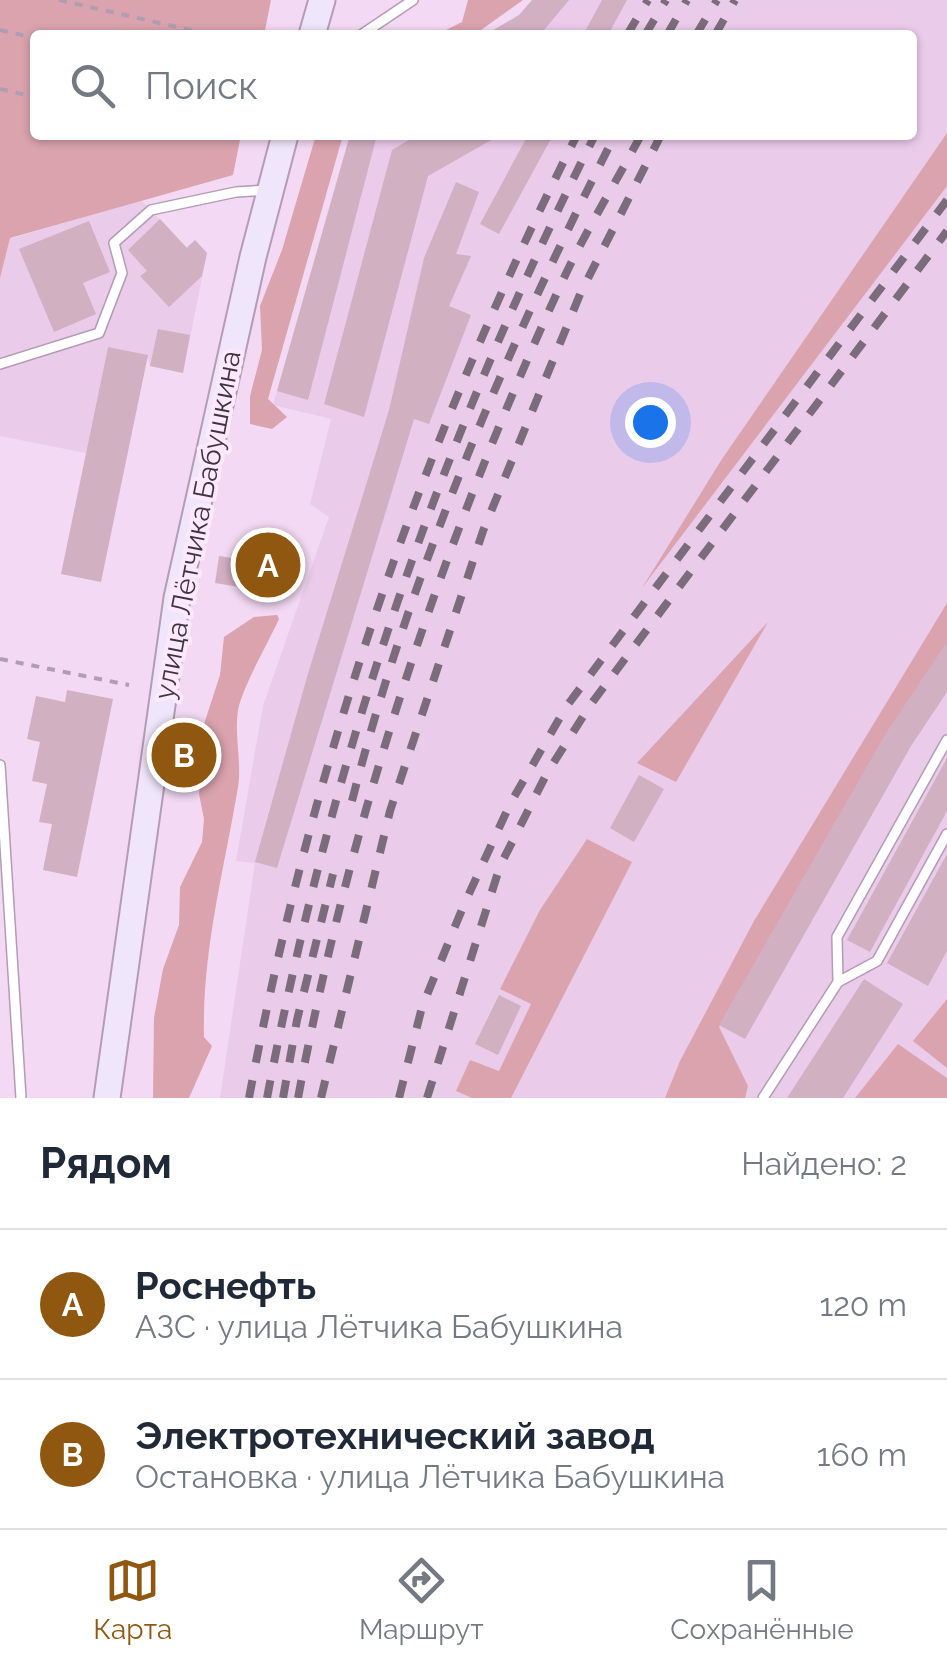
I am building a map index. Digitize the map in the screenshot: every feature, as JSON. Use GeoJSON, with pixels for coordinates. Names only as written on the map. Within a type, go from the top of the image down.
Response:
{"type":"FeatureCollection","features":[{"type":"Feature","properties":{"kind":"main road"},"geometry":{"type":"LineString","coordinates":[[313,30],[322,0]]}},
{"type":"Feature","properties":{"kind":"main road","name":"улица Лётчика Бабушкина"},"geometry":{"type":"LineString","coordinates":[[107,1098],[177,598],[285,140]]}},
{"type":"Feature","properties":{"kind":"lane"},"geometry":{"type":"LineString","coordinates":[[369,30],[413,0]]}},
{"type":"Feature","properties":{"kind":"lane"},"geometry":{"type":"LineString","coordinates":[[0,364],[100,333],[122,273],[114,244],[150,210],[236,192],[271,189]]}},
{"type":"Feature","properties":{"kind":"lane"},"geometry":{"type":"LineString","coordinates":[[838,982],[838,936],[947,740]]}},
{"type":"Feature","properties":{"kind":"lane"},"geometry":{"type":"LineString","coordinates":[[0,765],[21,1098]]}},
{"type":"Feature","properties":{"kind":"lane"},"geometry":{"type":"LineString","coordinates":[[763,1098],[838,982],[877,960],[947,834]]}},
{"type":"Feature","properties":{"kind":"path"},"geometry":{"type":"LineString","coordinates":[[59,0],[190,30]]}},
{"type":"Feature","properties":{"kind":"path"},"geometry":{"type":"LineString","coordinates":[[0,30],[30,37]]}},
{"type":"Feature","properties":{"kind":"path"},"geometry":{"type":"LineString","coordinates":[[0,89],[30,95]]}},
{"type":"Feature","properties":{"kind":"path"},"geometry":{"type":"LineString","coordinates":[[0,659],[129,685]]}},
{"type":"Feature","properties":{"kind":"shaded area"},"geometry":{"type":"Polygon","coordinates":[[[0,0],[271,0],[265,30],[30,30],[30,140],[240,140],[233,175],[10,238],[0,278],[0,0]]]}},
{"type":"Feature","properties":{"kind":"shaded area"},"geometry":{"type":"Polygon","coordinates":[[[468,0],[523,0],[481,30],[446,30],[462,22],[468,0]]]}},
{"type":"Feature","properties":{"kind":"shaded area"},"geometry":{"type":"Polygon","coordinates":[[[532,0],[947,0],[947,1098],[220,1098],[255,863],[236,861],[263,706],[329,517],[310,504],[331,419],[273,405],[349,140],[917,140],[917,30],[494,30],[519,15],[532,0]]]}},
{"type":"Feature","properties":{"kind":"shaded area"},"geometry":{"type":"Polygon","coordinates":[[[947,133],[947,186],[642,588],[722,459],[947,133]]]}},
{"type":"Feature","properties":{"kind":"shaded area"},"geometry":{"type":"Polygon","coordinates":[[[315,140],[342,140],[268,399],[287,417],[272,429],[250,424],[250,396],[262,350],[260,306],[282,250],[315,140]]]}},
{"type":"Feature","properties":{"kind":"shaded area"},"geometry":{"type":"Polygon","coordinates":[[[141,200],[186,247],[195,240],[207,253],[183,373],[150,366],[147,355],[108,347],[86,453],[0,436],[0,238],[13,238],[141,200]]]}},
{"type":"Feature","properties":{"kind":"shaded area"},"geometry":{"type":"Polygon","coordinates":[[[947,603],[947,658],[923,678],[719,1027],[748,1086],[745,1098],[665,1098],[680,1061],[754,921],[947,603]]]}},
{"type":"Feature","properties":{"kind":"shaded area"},"geometry":{"type":"Polygon","coordinates":[[[277,615],[279,619],[238,710],[238,787],[206,973],[204,1037],[212,1046],[189,1098],[153,1098],[154,1018],[163,969],[179,925],[180,887],[202,842],[204,819],[199,794],[205,721],[220,675],[224,637],[254,617],[277,615]]]}},
{"type":"Feature","properties":{"kind":"shaded area"},"geometry":{"type":"Polygon","coordinates":[[[768,622],[676,782],[637,763],[768,622]]]}},
{"type":"Feature","properties":{"kind":"shaded area"},"geometry":{"type":"Polygon","coordinates":[[[587,839],[632,862],[511,1098],[472,1098],[456,1091],[470,1060],[499,1071],[531,1004],[500,989],[540,910],[587,839]]]}},
{"type":"Feature","properties":{"kind":"shaded area"},"geometry":{"type":"Polygon","coordinates":[[[947,999],[947,1068],[913,1041],[947,999]]]}},
{"type":"Feature","properties":{"kind":"shaded area"},"geometry":{"type":"Polygon","coordinates":[[[898,1044],[947,1078],[947,1098],[855,1098],[898,1044]]]}},
{"type":"Feature","properties":{"kind":"building"},"geometry":{"type":"Polygon","coordinates":[[[532,0],[569,0],[544,30],[494,30],[519,15],[532,0]]]}},
{"type":"Feature","properties":{"kind":"building"},"geometry":{"type":"Polygon","coordinates":[[[602,0],[627,0],[611,30],[586,30],[602,0]]]}},
{"type":"Feature","properties":{"kind":"building"},"geometry":{"type":"Polygon","coordinates":[[[349,140],[376,140],[308,400],[277,391],[349,140]]]}},
{"type":"Feature","properties":{"kind":"building"},"geometry":{"type":"Polygon","coordinates":[[[409,140],[491,140],[428,176],[364,417],[324,404],[392,150],[409,140]]]}},
{"type":"Feature","properties":{"kind":"building"},"geometry":{"type":"Polygon","coordinates":[[[525,140],[550,140],[499,234],[480,224],[525,140]]]}},
{"type":"Feature","properties":{"kind":"building"},"geometry":{"type":"Polygon","coordinates":[[[456,182],[479,192],[456,254],[471,256],[449,306],[471,315],[429,424],[414,419],[277,868],[255,862],[389,410],[424,258],[456,182]]]}},
{"type":"Feature","properties":{"kind":"building"},"geometry":{"type":"Polygon","coordinates":[[[160,219],[187,248],[195,240],[207,253],[202,276],[169,307],[140,276],[147,271],[128,250],[160,219]]]}},
{"type":"Feature","properties":{"kind":"building"},"geometry":{"type":"Polygon","coordinates":[[[89,221],[110,272],[83,283],[96,314],[54,332],[19,249],[89,221]]]}},
{"type":"Feature","properties":{"kind":"building"},"geometry":{"type":"Polygon","coordinates":[[[158,329],[190,335],[183,373],[150,366],[158,329]]]}},
{"type":"Feature","properties":{"kind":"building"},"geometry":{"type":"Polygon","coordinates":[[[108,347],[148,355],[101,582],[61,574],[108,347]]]}},
{"type":"Feature","properties":{"kind":"building"},"geometry":{"type":"Polygon","coordinates":[[[261,540],[284,544],[280,567],[291,569],[287,595],[215,583],[219,556],[257,562],[261,540]]]}},
{"type":"Feature","properties":{"kind":"building"},"geometry":{"type":"Polygon","coordinates":[[[947,642],[947,692],[911,746],[745,1039],[719,1025],[886,733],[947,642]]]}},
{"type":"Feature","properties":{"kind":"building"},"geometry":{"type":"Polygon","coordinates":[[[67,690],[113,699],[77,877],[43,870],[52,824],[39,822],[47,784],[32,781],[40,742],[27,739],[36,696],[65,702],[67,690]]]}},
{"type":"Feature","properties":{"kind":"building"},"geometry":{"type":"Polygon","coordinates":[[[947,758],[947,811],[870,952],[847,940],[947,758]]]}},
{"type":"Feature","properties":{"kind":"building"},"geometry":{"type":"Polygon","coordinates":[[[639,775],[664,789],[634,842],[610,828],[639,775]]]}},
{"type":"Feature","properties":{"kind":"building"},"geometry":{"type":"Polygon","coordinates":[[[947,854],[947,951],[928,986],[887,963],[947,854]]]}},
{"type":"Feature","properties":{"kind":"building"},"geometry":{"type":"Polygon","coordinates":[[[864,979],[903,1004],[843,1098],[787,1098],[864,979]]]}},
{"type":"Feature","properties":{"kind":"building"},"geometry":{"type":"Polygon","coordinates":[[[499,995],[521,1006],[498,1055],[475,1044],[499,995]]]}},
{"type":"Feature","properties":{"kind":"railway"},"geometry":{"type":"LineString","coordinates":[[630,30],[648,0]]}},
{"type":"Feature","properties":{"kind":"railway"},"geometry":{"type":"LineString","coordinates":[[648,30],[666,0]]}},
{"type":"Feature","properties":{"kind":"railway"},"geometry":{"type":"LineString","coordinates":[[670,30],[687,0]]}},
{"type":"Feature","properties":{"kind":"railway"},"geometry":{"type":"LineString","coordinates":[[699,30],[717,0]]}},
{"type":"Feature","properties":{"kind":"railway"},"geometry":{"type":"LineString","coordinates":[[718,30],[735,0]]}},
{"type":"Feature","properties":{"kind":"railway"},"geometry":{"type":"LineString","coordinates":[[249,1098],[305,848],[378,605],[469,367],[575,140]]}},
{"type":"Feature","properties":{"kind":"railway"},"geometry":{"type":"LineString","coordinates":[[267,1098],[324,847],[396,605],[487,369],[593,140]]}},
{"type":"Feature","properties":{"kind":"railway"},"geometry":{"type":"LineString","coordinates":[[352,801],[403,630],[465,461],[537,295],[612,140]]}},
{"type":"Feature","properties":{"kind":"railway"},"geometry":{"type":"LineString","coordinates":[[298,1098],[345,888],[373,785],[440,581],[518,380],[562,282],[638,140]]}},
{"type":"Feature","properties":{"kind":"railway"},"geometry":{"type":"LineString","coordinates":[[321,1098],[390,811],[483,531],[581,292],[658,140]]}},
{"type":"Feature","properties":{"kind":"railway"},"geometry":{"type":"LineString","coordinates":[[399,1098],[422,1007],[463,907],[510,804],[566,707],[947,200]]}},
{"type":"Feature","properties":{"kind":"railway"},"geometry":{"type":"LineString","coordinates":[[427,1098],[500,866],[547,773],[591,704],[947,231]]}},
{"type":"Feature","properties":{"kind":"railway"},"geometry":{"type":"LineString","coordinates":[[283,1098],[297,1020],[333,874]]}},
{"type":"Feature","properties":{"kind":"place","name":"Роснефть"},"geometry":{"type":"Point","coordinates":[268,565]}},
{"type":"Feature","properties":{"kind":"place","name":"Электротехнический завод"},"geometry":{"type":"Point","coordinates":[184,755]}}]}
